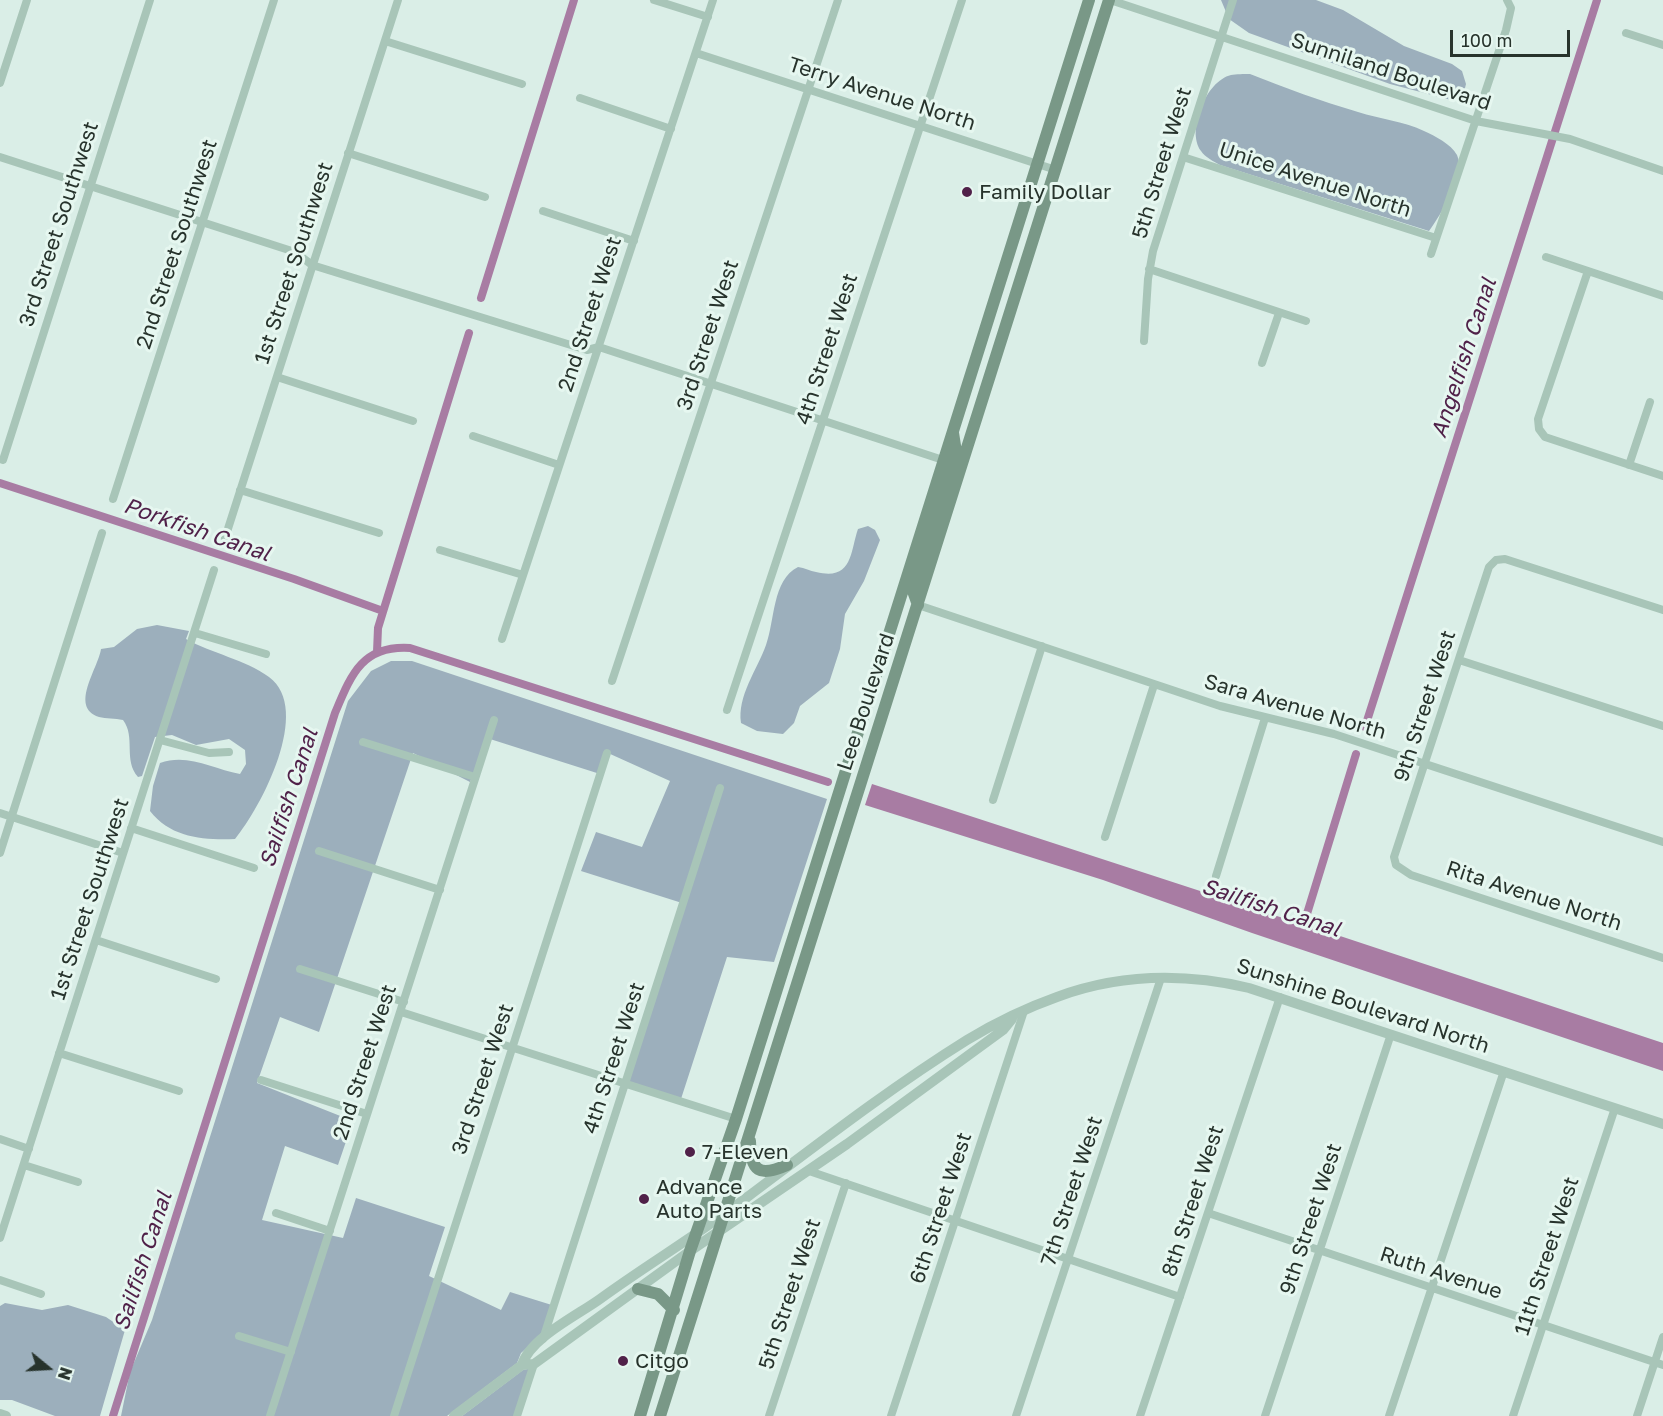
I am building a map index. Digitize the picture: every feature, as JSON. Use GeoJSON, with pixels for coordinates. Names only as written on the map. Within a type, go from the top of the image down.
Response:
{"type":"FeatureCollection","features":[{"type":"Feature","properties":{"kind":"main road","name":"Lee Boulevard"},"geometry":{"type":"LineString","coordinates":[[640,1416],[690,1251],[736,1119],[1089,0]]}},
{"type":"Feature","properties":{"kind":"main road","name":"Lee Boulevard"},"geometry":{"type":"LineString","coordinates":[[660,1416],[1110,0]]}},
{"type":"Feature","properties":{"kind":"main road"},"geometry":{"type":"LineString","coordinates":[[918,605],[913,591],[956,452],[953,429]]}},
{"type":"Feature","properties":{"kind":"main road"},"geometry":{"type":"LineString","coordinates":[[750,1133],[750,1151],[755,1165],[769,1173],[788,1165]]}},
{"type":"Feature","properties":{"kind":"main road"},"geometry":{"type":"LineString","coordinates":[[638,1288],[658,1294],[674,1310]]}},
{"type":"Feature","properties":{"kind":"street"},"geometry":{"type":"LineString","coordinates":[[0,83],[27,0]]}},
{"type":"Feature","properties":{"kind":"street","name":"3rd Street Southwest"},"geometry":{"type":"LineString","coordinates":[[3,460],[150,0]]}},
{"type":"Feature","properties":{"kind":"street","name":"2nd Street Southwest"},"geometry":{"type":"LineString","coordinates":[[113,499],[274,0]]}},
{"type":"Feature","properties":{"kind":"street","name":"1st Street Southwest"},"geometry":{"type":"LineString","coordinates":[[225,538],[398,0]]}},
{"type":"Feature","properties":{"kind":"street"},"geometry":{"type":"LineString","coordinates":[[654,0],[708,17]]}},
{"type":"Feature","properties":{"kind":"street","name":"2nd Street West"},"geometry":{"type":"LineString","coordinates":[[502,639],[713,0]]}},
{"type":"Feature","properties":{"kind":"street","name":"3rd Street West"},"geometry":{"type":"LineString","coordinates":[[612,681],[838,0]]}},
{"type":"Feature","properties":{"kind":"street","name":"4th Street West"},"geometry":{"type":"LineString","coordinates":[[726,711],[962,0]]}},
{"type":"Feature","properties":{"kind":"street","name":"Sunniland Boulevard"},"geometry":{"type":"LineString","coordinates":[[1110,0],[1476,121],[1570,139],[1663,171]]}},
{"type":"Feature","properties":{"kind":"street","name":"5th Street West"},"geometry":{"type":"LineString","coordinates":[[1144,341],[1149,269],[1233,0]]}},
{"type":"Feature","properties":{"kind":"street"},"geometry":{"type":"LineString","coordinates":[[1431,254],[1506,30],[1511,8],[1507,0]]}},
{"type":"Feature","properties":{"kind":"street"},"geometry":{"type":"LineString","coordinates":[[1626,33],[1663,45]]}},
{"type":"Feature","properties":{"kind":"street"},"geometry":{"type":"LineString","coordinates":[[385,41],[522,84]]}},
{"type":"Feature","properties":{"kind":"street","name":"Terry Avenue North"},"geometry":{"type":"LineString","coordinates":[[696,53],[1056,170]]}},
{"type":"Feature","properties":{"kind":"street"},"geometry":{"type":"LineString","coordinates":[[580,98],[671,129]]}},
{"type":"Feature","properties":{"kind":"street"},"geometry":{"type":"LineString","coordinates":[[348,153],[485,196]]}},
{"type":"Feature","properties":{"kind":"street"},"geometry":{"type":"LineString","coordinates":[[0,157],[295,252],[312,265],[494,319],[587,350],[599,347],[943,460]]}},
{"type":"Feature","properties":{"kind":"street","name":"Unice Avenue North"},"geometry":{"type":"LineString","coordinates":[[1183,157],[1436,238]]}},
{"type":"Feature","properties":{"kind":"street"},"geometry":{"type":"LineString","coordinates":[[543,211],[634,241]]}},
{"type":"Feature","properties":{"kind":"street"},"geometry":{"type":"LineString","coordinates":[[1546,257],[1663,296]]}},
{"type":"Feature","properties":{"kind":"street"},"geometry":{"type":"LineString","coordinates":[[1149,269],[1306,321]]}},
{"type":"Feature","properties":{"kind":"street"},"geometry":{"type":"LineString","coordinates":[[1588,271],[1538,419],[1539,429],[1545,437],[1663,476]]}},
{"type":"Feature","properties":{"kind":"street"},"geometry":{"type":"LineString","coordinates":[[1262,363],[1279,313]]}},
{"type":"Feature","properties":{"kind":"street"},"geometry":{"type":"LineString","coordinates":[[276,377],[413,421]]}},
{"type":"Feature","properties":{"kind":"street"},"geometry":{"type":"LineString","coordinates":[[1629,465],[1650,402]]}},
{"type":"Feature","properties":{"kind":"street"},"geometry":{"type":"LineString","coordinates":[[473,436],[559,465]]}},
{"type":"Feature","properties":{"kind":"street"},"geometry":{"type":"LineString","coordinates":[[240,490],[379,533]]}},
{"type":"Feature","properties":{"kind":"street"},"geometry":{"type":"LineString","coordinates":[[0,853],[102,533]]}},
{"type":"Feature","properties":{"kind":"street"},"geometry":{"type":"LineString","coordinates":[[440,550],[523,575]]}},
{"type":"Feature","properties":{"kind":"street","name":"9th Street West"},"geometry":{"type":"LineString","coordinates":[[1396,865],[1394,857],[1489,567],[1496,560],[1532,567],[1663,610]]}},
{"type":"Feature","properties":{"kind":"street","name":"1st Street Southwest"},"geometry":{"type":"LineString","coordinates":[[0,1238],[214,570]]}},
{"type":"Feature","properties":{"kind":"street","name":"Sara Avenue North"},"geometry":{"type":"LineString","coordinates":[[918,605],[1154,685],[1265,718],[1312,727],[1663,842]]}},
{"type":"Feature","properties":{"kind":"street"},"geometry":{"type":"LineString","coordinates":[[195,633],[266,654]]}},
{"type":"Feature","properties":{"kind":"street"},"geometry":{"type":"LineString","coordinates":[[993,800],[1042,646]]}},
{"type":"Feature","properties":{"kind":"street"},"geometry":{"type":"LineString","coordinates":[[1459,660],[1663,726]]}},
{"type":"Feature","properties":{"kind":"street"},"geometry":{"type":"LineString","coordinates":[[1105,837],[1154,685]]}},
{"type":"Feature","properties":{"kind":"street"},"geometry":{"type":"LineString","coordinates":[[1216,876],[1265,718]]}},
{"type":"Feature","properties":{"kind":"street","name":"2nd Street West"},"geometry":{"type":"LineString","coordinates":[[270,1416],[494,720]]}},
{"type":"Feature","properties":{"kind":"street"},"geometry":{"type":"LineString","coordinates":[[160,740],[209,753],[229,752]]}},
{"type":"Feature","properties":{"kind":"street"},"geometry":{"type":"LineString","coordinates":[[363,742],[476,777]]}},
{"type":"Feature","properties":{"kind":"street","name":"3rd Street West"},"geometry":{"type":"LineString","coordinates":[[394,1416],[607,753]]}},
{"type":"Feature","properties":{"kind":"street","name":"4th Street West"},"geometry":{"type":"LineString","coordinates":[[543,1339],[720,788]]}},
{"type":"Feature","properties":{"kind":"street"},"geometry":{"type":"LineString","coordinates":[[0,813],[123,853]]}},
{"type":"Feature","properties":{"kind":"street"},"geometry":{"type":"LineString","coordinates":[[131,828],[254,868]]}},
{"type":"Feature","properties":{"kind":"street"},"geometry":{"type":"LineString","coordinates":[[319,851],[440,890]]}},
{"type":"Feature","properties":{"kind":"street","name":"Rita Avenue North"},"geometry":{"type":"LineString","coordinates":[[1396,865],[1411,875],[1663,958]]}},
{"type":"Feature","properties":{"kind":"street"},"geometry":{"type":"LineString","coordinates":[[96,940],[216,978]]}},
{"type":"Feature","properties":{"kind":"street"},"geometry":{"type":"LineString","coordinates":[[300,969],[512,1047],[736,1119]]}},
{"type":"Feature","properties":{"kind":"street","name":"Sunshine Boulevard North"},"geometry":{"type":"LineString","coordinates":[[454,1416],[522,1365],[525,1356],[543,1339],[966,1041],[1024,1011],[1055,998],[1095,986],[1161,978],[1211,980],[1280,997],[1663,1124]]}},
{"type":"Feature","properties":{"kind":"street","name":"7th Street West"},"geometry":{"type":"LineString","coordinates":[[1016,1416],[1161,978]]}},
{"type":"Feature","properties":{"kind":"street","name":"8th Street West"},"geometry":{"type":"LineString","coordinates":[[1140,1416],[1280,997]]}},
{"type":"Feature","properties":{"kind":"street","name":"6th Street West"},"geometry":{"type":"LineString","coordinates":[[891,1416],[1024,1011]]}},
{"type":"Feature","properties":{"kind":"street","name":"Sunshine Boulevard North"},"geometry":{"type":"LineString","coordinates":[[534,1364],[690,1251],[918,1093],[1003,1029],[1014,1017]]}},
{"type":"Feature","properties":{"kind":"street","name":"9th Street West"},"geometry":{"type":"LineString","coordinates":[[1265,1416],[1391,1034]]}},
{"type":"Feature","properties":{"kind":"street"},"geometry":{"type":"LineString","coordinates":[[899,1088],[918,1093],[919,1083],[958,1052],[966,1041]]}},
{"type":"Feature","properties":{"kind":"street"},"geometry":{"type":"LineString","coordinates":[[59,1053],[179,1091]]}},
{"type":"Feature","properties":{"kind":"street"},"geometry":{"type":"LineString","coordinates":[[1389,1416],[1504,1071]]}},
{"type":"Feature","properties":{"kind":"street"},"geometry":{"type":"LineString","coordinates":[[261,1080],[367,1114]]}},
{"type":"Feature","properties":{"kind":"street","name":"11th Street West"},"geometry":{"type":"LineString","coordinates":[[1513,1416],[1615,1108]]}},
{"type":"Feature","properties":{"kind":"street"},"geometry":{"type":"LineString","coordinates":[[0,1139],[29,1149]]}},
{"type":"Feature","properties":{"kind":"street"},"geometry":{"type":"LineString","coordinates":[[24,1165],[78,1182]]}},
{"type":"Feature","properties":{"kind":"street"},"geometry":{"type":"LineString","coordinates":[[809,1170],[1180,1297]]}},
{"type":"Feature","properties":{"kind":"street","name":"5th Street West"},"geometry":{"type":"LineString","coordinates":[[769,1416],[846,1183]]}},
{"type":"Feature","properties":{"kind":"street","name":"Ruth Avenue"},"geometry":{"type":"LineString","coordinates":[[1208,1213],[1659,1364]]}},
{"type":"Feature","properties":{"kind":"street"},"geometry":{"type":"LineString","coordinates":[[276,1214],[330,1231]]}},
{"type":"Feature","properties":{"kind":"street"},"geometry":{"type":"LineString","coordinates":[[0,1280],[41,1294]]}},
{"type":"Feature","properties":{"kind":"street"},"geometry":{"type":"LineString","coordinates":[[239,1336],[291,1352]]}},
{"type":"Feature","properties":{"kind":"street"},"geometry":{"type":"LineString","coordinates":[[1637,1416],[1659,1364],[1663,1337]]}},
{"type":"Feature","properties":{"kind":"street"},"geometry":{"type":"LineString","coordinates":[[517,1416],[534,1364],[522,1365]]}},
{"type":"Feature","properties":{"kind":"street"},"geometry":{"type":"LineString","coordinates":[[0,1414],[6,1416]]}},
{"type":"Feature","properties":{"kind":"shaded area"},"geometry":{"type":"Polygon","coordinates":[[[1221,0],[1316,0],[1343,10],[1404,46],[1452,64],[1462,71],[1466,84],[1463,96],[1451,100],[1390,84],[1249,33],[1229,19],[1221,0]]]}},
{"type":"Feature","properties":{"kind":"shaded area"},"geometry":{"type":"Polygon","coordinates":[[[1250,74],[1330,103],[1400,122],[1438,138],[1451,147],[1457,155],[1458,173],[1451,194],[1429,231],[1220,165],[1209,159],[1201,151],[1197,142],[1197,119],[1201,107],[1214,86],[1222,79],[1231,75],[1250,74]]]}},
{"type":"Feature","properties":{"kind":"shaded area"},"geometry":{"type":"Polygon","coordinates":[[[868,526],[875,530],[880,540],[864,581],[845,614],[840,649],[829,683],[800,706],[794,723],[783,734],[757,731],[741,723],[742,703],[766,645],[783,581],[798,567],[828,574],[837,572],[848,562],[858,529],[868,526]]]}},
{"type":"Feature","properties":{"kind":"shaded area"},"geometry":{"type":"Polygon","coordinates":[[[157,625],[189,631],[186,639],[259,671],[269,677],[281,692],[286,711],[284,734],[278,758],[269,783],[235,839],[188,836],[168,827],[150,811],[153,786],[160,763],[170,760],[190,761],[240,774],[246,764],[245,750],[229,739],[196,745],[172,735],[155,737],[142,776],[138,777],[131,763],[129,734],[123,720],[99,717],[90,712],[86,705],[88,687],[101,649],[114,647],[137,629],[157,625]]]}},
{"type":"Feature","properties":{"kind":"shaded area"},"geometry":{"type":"Polygon","coordinates":[[[391,661],[412,661],[827,799],[774,962],[727,957],[680,1102],[626,1084],[682,903],[581,871],[596,832],[642,847],[670,781],[608,753],[600,774],[490,739],[470,782],[413,753],[319,1032],[280,1017],[257,1083],[353,1121],[338,1165],[285,1146],[262,1220],[343,1238],[356,1198],[445,1227],[429,1276],[501,1310],[510,1292],[555,1306],[547,1330],[521,1353],[517,1363],[447,1416],[121,1416],[130,1372],[152,1320],[348,701],[371,671],[391,661]]]}},
{"type":"Feature","properties":{"kind":"shaded area"},"geometry":{"type":"Polygon","coordinates":[[[872,784],[1283,918],[1305,917],[1325,931],[1663,1043],[1663,1071],[1252,933],[1103,880],[865,805],[872,784]]]}},
{"type":"Feature","properties":{"kind":"shaded area"},"geometry":{"type":"Polygon","coordinates":[[[5,1303],[42,1310],[68,1305],[106,1317],[125,1330],[100,1416],[55,1416],[12,1400],[0,1400],[0,1306],[5,1303]]]}},
{"type":"Feature","properties":{"kind":"shaded area"},"geometry":{"type":"Polygon","coordinates":[[[532,1368],[519,1416],[462,1416],[523,1370],[532,1368]]]}},
{"type":"Feature","properties":{"kind":"waterway"},"geometry":{"type":"LineString","coordinates":[[481,298],[574,0]]}},
{"type":"Feature","properties":{"kind":"waterway","name":"Angelfish Canal"},"geometry":{"type":"LineString","coordinates":[[1365,727],[1597,0]]}},
{"type":"Feature","properties":{"kind":"waterway"},"geometry":{"type":"LineString","coordinates":[[377,652],[378,628],[469,333]]}},
{"type":"Feature","properties":{"kind":"waterway","name":"Porkfish Canal"},"geometry":{"type":"LineString","coordinates":[[0,483],[294,579],[383,611]]}},
{"type":"Feature","properties":{"kind":"waterway","name":"Sailfish Canal"},"geometry":{"type":"LineString","coordinates":[[113,1416],[335,713],[353,675],[369,657],[394,648],[410,648],[828,782]]}},
{"type":"Feature","properties":{"kind":"waterway","name":"Angelfish Canal"},"geometry":{"type":"LineString","coordinates":[[1302,930],[1356,754]]}},
{"type":"Feature","properties":{"kind":"place","name":"Family Dollar"},"geometry":{"type":"Point","coordinates":[967,192]}},
{"type":"Feature","properties":{"kind":"place","name":"7-Eleven"},"geometry":{"type":"Point","coordinates":[690,1152]}},
{"type":"Feature","properties":{"kind":"place","name":"Advance Auto Parts"},"geometry":{"type":"Point","coordinates":[644,1199]}},
{"type":"Feature","properties":{"kind":"place","name":"Citgo"},"geometry":{"type":"Point","coordinates":[623,1361]}}]}
